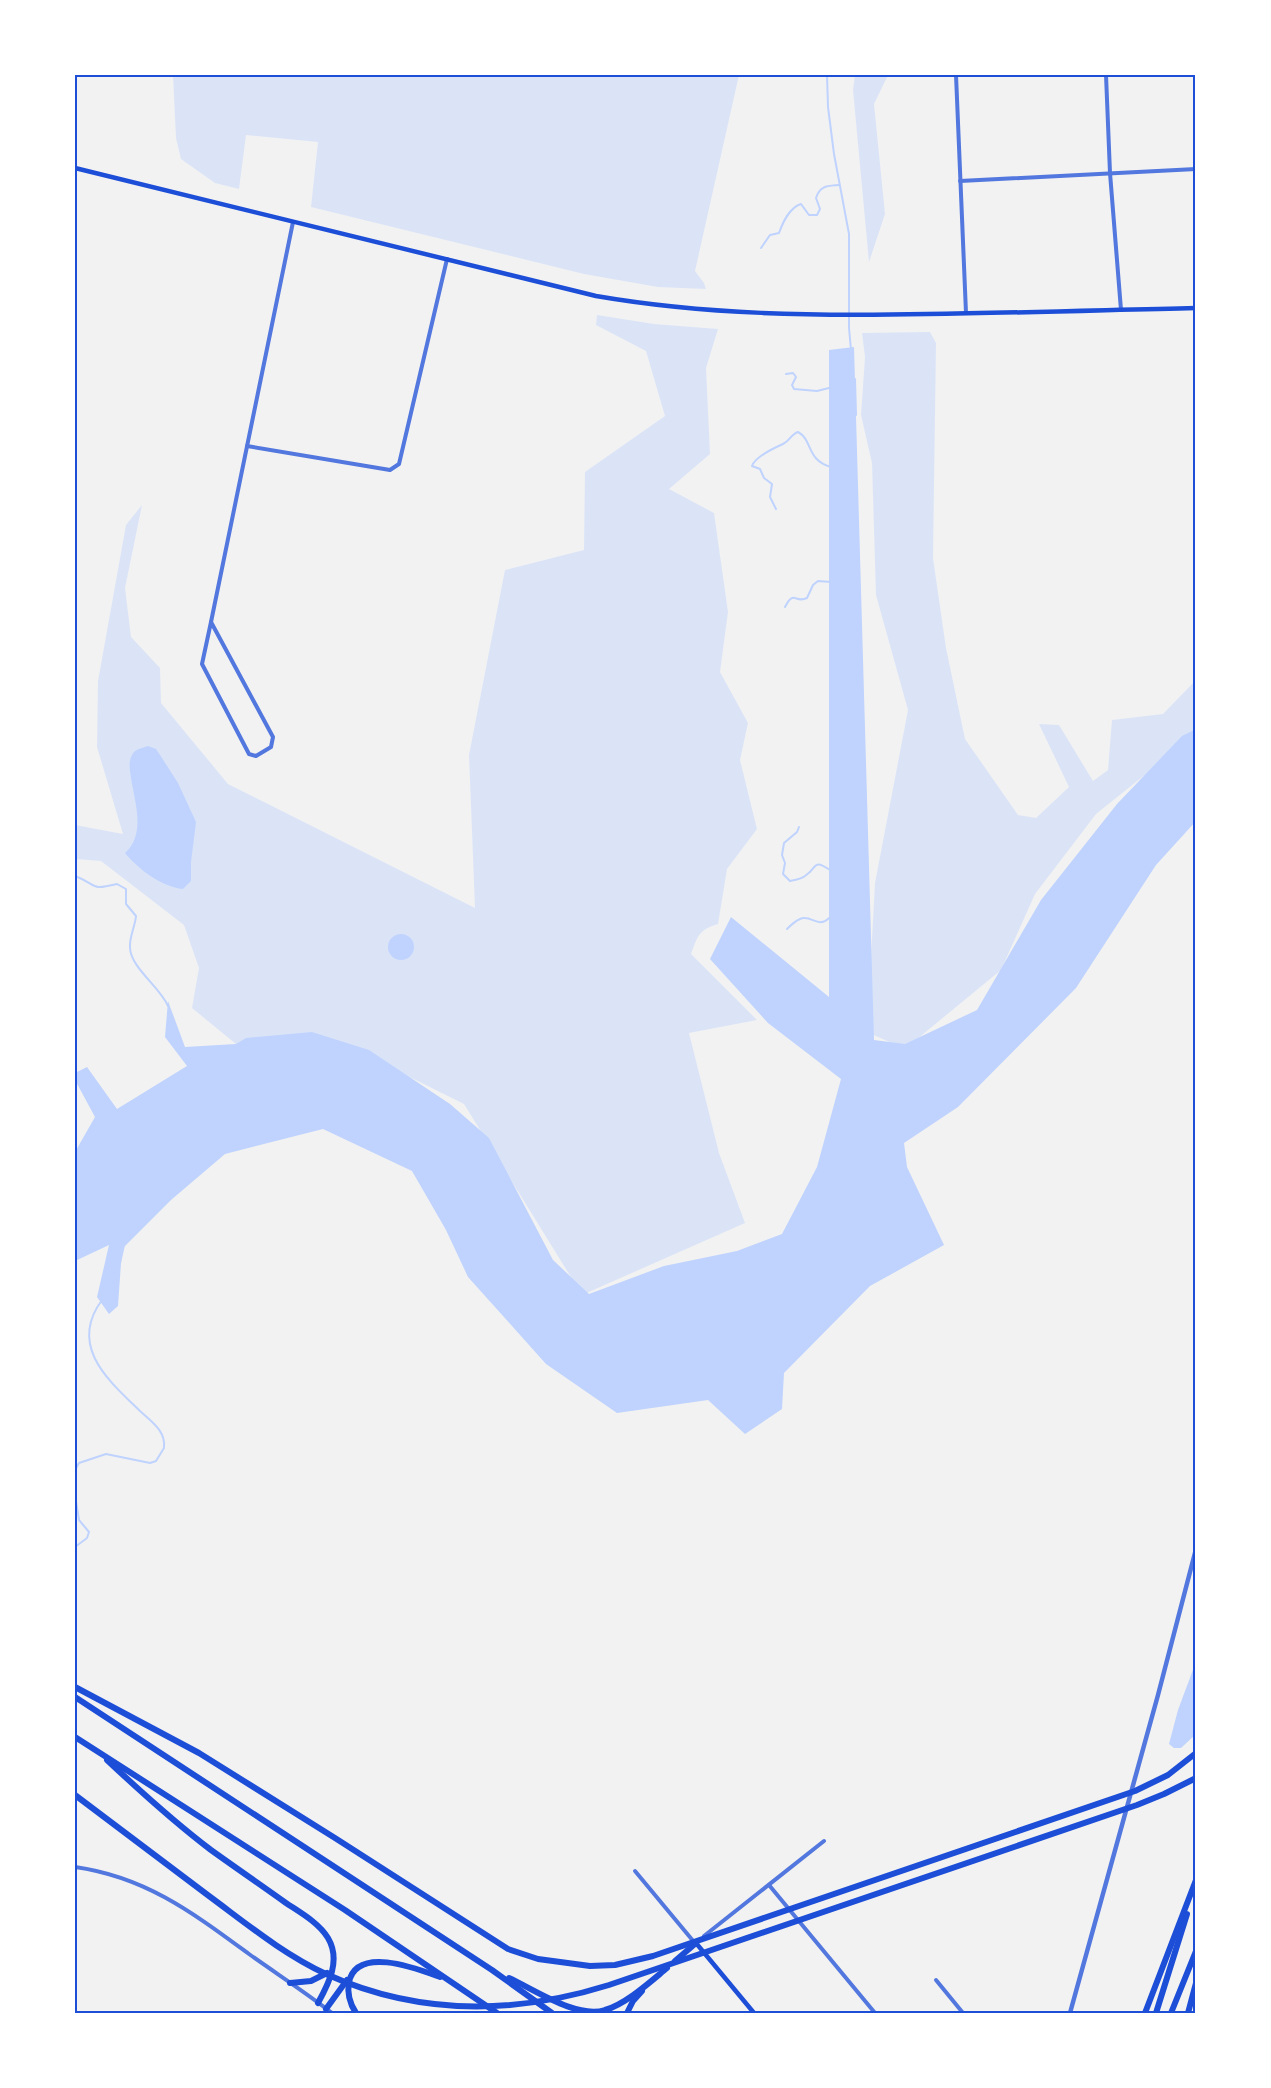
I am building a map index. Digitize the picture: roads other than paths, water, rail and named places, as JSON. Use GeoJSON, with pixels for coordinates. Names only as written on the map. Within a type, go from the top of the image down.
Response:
{"type":"FeatureCollection","features":[{"type":"Feature","properties":{"kind":"highway"},"geometry":{"type":"LineString","coordinates":[[75,1687],[199,1753],[494,1941],[528,1957],[556,1963],[590,1966],[635,1961],[1135,1791],[1160,1779],[1196,1753]]}},
{"type":"Feature","properties":{"kind":"highway"},"geometry":{"type":"LineString","coordinates":[[75,1697],[492,1970],[552,2013]]}},
{"type":"Feature","properties":{"kind":"highway"},"geometry":{"type":"LineString","coordinates":[[75,1737],[345,1910],[497,2013]]}},
{"type":"Feature","properties":{"kind":"highway"},"geometry":{"type":"LineString","coordinates":[[96,1750],[160,1810],[212,1851],[316,1924],[328,1938],[333,1951],[330,1980],[318,2002]]}},
{"type":"Feature","properties":{"kind":"highway"},"geometry":{"type":"LineString","coordinates":[[75,1795],[266,1940],[325,1974],[358,1987],[400,1998],[458,2006],[487,2007],[522,2005],[609,1985],[1147,1801],[1196,1778]]}},
{"type":"Feature","properties":{"kind":"highway"},"geometry":{"type":"LineString","coordinates":[[1145,2013],[1196,1880]]}},
{"type":"Feature","properties":{"kind":"highway"},"geometry":{"type":"LineString","coordinates":[[1156,2013],[1196,1885]]}},
{"type":"Feature","properties":{"kind":"highway"},"geometry":{"type":"LineString","coordinates":[[492,1970],[584,2012],[597,2012],[611,2008],[651,1981],[696,1943]]}},
{"type":"Feature","properties":{"kind":"highway"},"geometry":{"type":"LineString","coordinates":[[1171,2013],[1196,1951]]}},
{"type":"Feature","properties":{"kind":"highway"},"geometry":{"type":"LineString","coordinates":[[329,2011],[351,1976],[362,1965],[381,1961],[450,1980]]}},
{"type":"Feature","properties":{"kind":"highway"},"geometry":{"type":"LineString","coordinates":[[290,1983],[319,1978],[325,1975],[333,1962]]}},
{"type":"Feature","properties":{"kind":"highway"},"geometry":{"type":"LineString","coordinates":[[351,1976],[349,1996],[356,2013]]}},
{"type":"Feature","properties":{"kind":"highway"},"geometry":{"type":"LineString","coordinates":[[627,2013],[633,2001],[651,1981]]}},
{"type":"Feature","properties":{"kind":"highway"},"geometry":{"type":"LineString","coordinates":[[1188,2013],[1196,1983]]}},
{"type":"Feature","properties":{"kind":"main road"},"geometry":{"type":"LineString","coordinates":[[75,168],[596,296],[642,304],[716,311],[836,315],[1196,308]]}},
{"type":"Feature","properties":{"kind":"main road"},"geometry":{"type":"LineString","coordinates":[[696,1943],[754,2013]]}},
{"type":"Feature","properties":{"kind":"street"},"geometry":{"type":"LineString","coordinates":[[956,75],[966,313]]}},
{"type":"Feature","properties":{"kind":"street"},"geometry":{"type":"LineString","coordinates":[[1106,75],[1110,173],[1121,310]]}},
{"type":"Feature","properties":{"kind":"street"},"geometry":{"type":"LineString","coordinates":[[960,181],[1196,170]]}},
{"type":"Feature","properties":{"kind":"street"},"geometry":{"type":"LineString","coordinates":[[211,622],[273,737],[271,747],[256,756],[249,754],[202,664],[293,222]]}},
{"type":"Feature","properties":{"kind":"street"},"geometry":{"type":"LineString","coordinates":[[247,446],[390,470],[399,464],[447,259]]}},
{"type":"Feature","properties":{"kind":"street"},"geometry":{"type":"LineString","coordinates":[[1070,2013],[1196,1549]]}},
{"type":"Feature","properties":{"kind":"street"},"geometry":{"type":"LineString","coordinates":[[635,1871],[696,1943],[824,1841]]}},
{"type":"Feature","properties":{"kind":"street"},"geometry":{"type":"LineString","coordinates":[[75,1867],[97,1870],[156,1892],[212,1926],[329,2011]]}},
{"type":"Feature","properties":{"kind":"street"},"geometry":{"type":"LineString","coordinates":[[769,1885],[875,2013]]}},
{"type":"Feature","properties":{"kind":"street"},"geometry":{"type":"LineString","coordinates":[[936,1980],[963,2013]]}},
{"type":"Feature","properties":{"kind":"water"},"geometry":{"type":"Polygon","coordinates":[[[854,347],[874,1040],[905,1044],[977,1010],[1041,900],[1117,804],[1182,736],[1196,729],[1196,821],[1156,865],[1076,988],[958,1107],[904,1143],[907,1167],[944,1245],[870,1286],[784,1373],[782,1409],[745,1434],[708,1400],[617,1413],[546,1364],[468,1277],[446,1230],[412,1171],[323,1129],[225,1154],[171,1200],[122,1249],[118,1306],[109,1314],[97,1297],[109,1245],[75,1261],[75,1152],[95,1117],[75,1080],[75,1073],[87,1067],[117,1109],[187,1066],[165,1037],[168,1001],[185,1047],[236,1044],[246,1038],[312,1032],[369,1050],[450,1104],[489,1138],[553,1260],[589,1294],[664,1266],[737,1251],[782,1234],[817,1167],[841,1079],[768,1023],[710,959],[731,917],[829,997],[829,350],[854,347]]]}},
{"type":"Feature","properties":{"kind":"water"},"geometry":{"type":"Polygon","coordinates":[[[148,746],[156,749],[178,783],[196,822],[191,881],[183,889],[167,885],[151,876],[125,853],[135,837],[137,828],[130,761],[135,751],[148,746]]]}},
{"type":"Feature","properties":{"kind":"water"},"geometry":{"type":"Polygon","coordinates":[[[401,934],[411,937],[414,947],[411,957],[401,960],[391,957],[388,947],[391,937],[401,934]]]}},
{"type":"Feature","properties":{"kind":"water"},"geometry":{"type":"Polygon","coordinates":[[[1194,1667],[1196,1667],[1196,1734],[1181,1748],[1174,1748],[1169,1744],[1178,1710],[1194,1667]]]}},
{"type":"Feature","properties":{"kind":"waterway"},"geometry":{"type":"LineString","coordinates":[[827,75],[828,107],[834,154],[849,234],[851,350]]}},
{"type":"Feature","properties":{"kind":"waterway"},"geometry":{"type":"LineString","coordinates":[[761,248],[770,235],[779,233],[793,209],[801,204],[809,215],[817,215],[820,209],[816,198],[820,191],[825,187],[839,185]]}},
{"type":"Feature","properties":{"kind":"waterway"},"geometry":{"type":"LineString","coordinates":[[786,374],[793,373],[796,377],[792,385],[794,389],[817,391],[829,388]]}},
{"type":"Feature","properties":{"kind":"waterway"},"geometry":{"type":"LineString","coordinates":[[855,379],[856,415]]}},
{"type":"Feature","properties":{"kind":"waterway"},"geometry":{"type":"LineString","coordinates":[[776,509],[770,497],[772,484],[764,478],[760,469],[752,466],[761,456],[785,443],[798,432],[806,440],[817,460],[831,467]]}},
{"type":"Feature","properties":{"kind":"waterway"},"geometry":{"type":"LineString","coordinates":[[785,607],[793,598],[807,598],[813,585],[818,581],[831,582]]}},
{"type":"Feature","properties":{"kind":"waterway"},"geometry":{"type":"LineString","coordinates":[[799,827],[797,832],[784,843],[783,874],[790,881],[803,877],[818,865],[830,870]]}},
{"type":"Feature","properties":{"kind":"waterway"},"geometry":{"type":"LineString","coordinates":[[75,876],[97,887],[117,884],[126,889],[126,904],[136,916],[130,940],[132,955],[135,963],[168,1006]]}},
{"type":"Feature","properties":{"kind":"waterway"},"geometry":{"type":"LineString","coordinates":[[787,929],[800,919],[808,918],[821,922],[829,918]]}},
{"type":"Feature","properties":{"kind":"waterway"},"geometry":{"type":"LineString","coordinates":[[120,1263],[124,1245]]}},
{"type":"Feature","properties":{"kind":"waterway"},"geometry":{"type":"LineString","coordinates":[[75,1470],[79,1463],[106,1454],[150,1463],[156,1461],[164,1448],[163,1437],[157,1427],[116,1387],[96,1361],[89,1332],[93,1317],[102,1300]]}},
{"type":"Feature","properties":{"kind":"waterway"},"geometry":{"type":"LineString","coordinates":[[75,1495],[79,1520],[89,1532],[87,1538],[75,1547]]}}]}
